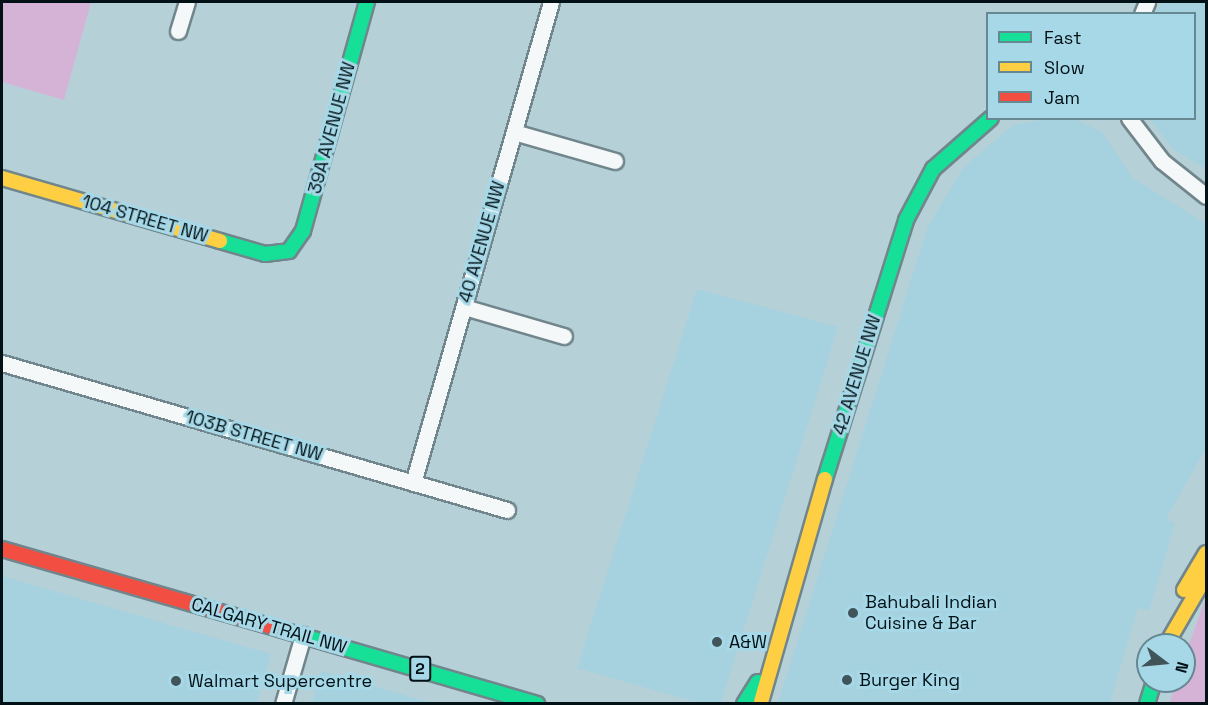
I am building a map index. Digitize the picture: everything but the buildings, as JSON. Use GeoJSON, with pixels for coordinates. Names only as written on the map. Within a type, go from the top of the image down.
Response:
{"type":"FeatureCollection","features":[{"type":"Feature","properties":{"kind":"main road","name":"39A AVENUE NW"},"geometry":{"type":"LineString","coordinates":[[289,251],[303,231],[367,2]]}},
{"type":"Feature","properties":{"kind":"main road","name":"42 AVENUE NW"},"geometry":{"type":"LineString","coordinates":[[760,704],[770,660],[906,220],[933,169],[989,120]]}},
{"type":"Feature","properties":{"kind":"main road","name":"104 STREET NW"},"geometry":{"type":"LineString","coordinates":[[2,178],[265,254],[289,251]]}},
{"type":"Feature","properties":{"kind":"main road","name":"CALGARY TRAIL NW"},"geometry":{"type":"LineString","coordinates":[[2,549],[537,704]]}},
{"type":"Feature","properties":{"kind":"main road"},"geometry":{"type":"LineString","coordinates":[[1170,633],[1186,586],[1206,553]]}},
{"type":"Feature","properties":{"kind":"main road"},"geometry":{"type":"LineString","coordinates":[[1172,627],[1206,576]]}},
{"type":"Feature","properties":{"kind":"main road"},"geometry":{"type":"LineString","coordinates":[[744,704],[758,682]]}},
{"type":"Feature","properties":{"kind":"street"},"geometry":{"type":"LineString","coordinates":[[178,31],[187,2]]}},
{"type":"Feature","properties":{"kind":"street","name":"40 AVENUE NW"},"geometry":{"type":"LineString","coordinates":[[413,483],[551,2]]}},
{"type":"Feature","properties":{"kind":"street"},"geometry":{"type":"LineString","coordinates":[[1131,120],[1162,161],[1206,196]]}},
{"type":"Feature","properties":{"kind":"street"},"geometry":{"type":"LineString","coordinates":[[514,132],[615,161]]}},
{"type":"Feature","properties":{"kind":"street"},"geometry":{"type":"LineString","coordinates":[[464,307],[564,336]]}},
{"type":"Feature","properties":{"kind":"street","name":"103B STREET NW"},"geometry":{"type":"LineString","coordinates":[[2,363],[507,510]]}},
{"type":"Feature","properties":{"kind":"street"},"geometry":{"type":"LineString","coordinates":[[283,704],[303,635]]}},
{"type":"Feature","properties":{"kind":"street","name":"42 AVENUE NW"},"geometry":{"type":"LineString","coordinates":[[751,704],[758,682],[770,660]]}},
{"type":"Feature","properties":{"kind":"shaded area"},"geometry":{"type":"Polygon","coordinates":[[[2,2],[91,2],[64,100],[2,82],[2,2]]]}},
{"type":"Feature","properties":{"kind":"shaded area"},"geometry":{"type":"Polygon","coordinates":[[[1163,2],[1206,2],[1206,169],[1173,149],[1151,120],[1196,120],[1196,12],[1156,12],[1163,2]]]}},
{"type":"Feature","properties":{"kind":"shaded area"},"geometry":{"type":"Polygon","coordinates":[[[1041,120],[1077,120],[1102,132],[1133,178],[1206,224],[1206,448],[1166,519],[1175,523],[1149,611],[1138,608],[1110,703],[778,703],[928,226],[963,168],[1013,125],[1041,120]]]}},
{"type":"Feature","properties":{"kind":"shaded area"},"geometry":{"type":"Polygon","coordinates":[[[697,289],[838,327],[721,703],[699,703],[577,668],[697,289]]]}},
{"type":"Feature","properties":{"kind":"shaded area"},"geometry":{"type":"Polygon","coordinates":[[[2,576],[271,654],[257,703],[2,703],[2,576]]]}},
{"type":"Feature","properties":{"kind":"shaded area"},"geometry":{"type":"Polygon","coordinates":[[[1206,597],[1206,703],[1169,704],[1173,693],[1196,693],[1196,633],[1193,633],[1206,597]]]}},
{"type":"Feature","properties":{"kind":"shaded area"},"geometry":{"type":"Polygon","coordinates":[[[321,671],[432,703],[312,703],[321,671]]]}},
{"type":"Feature","properties":{"kind":"traffic: fast"},"geometry":{"type":"LineString","coordinates":[[220,241],[265,254],[289,251],[303,231],[367,2]]}},
{"type":"Feature","properties":{"kind":"traffic: fast"},"geometry":{"type":"LineString","coordinates":[[825,479],[906,220],[933,169],[989,120]]}},
{"type":"Feature","properties":{"kind":"traffic: fast"},"geometry":{"type":"LineString","coordinates":[[279,629],[537,704]]}},
{"type":"Feature","properties":{"kind":"traffic: fast"},"geometry":{"type":"LineString","coordinates":[[744,704],[758,682]]}},
{"type":"Feature","properties":{"kind":"traffic: fast"},"geometry":{"type":"LineString","coordinates":[[1147,704],[1150,693]]}},
{"type":"Feature","properties":{"kind":"traffic: slow"},"geometry":{"type":"LineString","coordinates":[[2,178],[220,241]]}},
{"type":"Feature","properties":{"kind":"traffic: slow"},"geometry":{"type":"LineString","coordinates":[[761,702],[825,479]]}},
{"type":"Feature","properties":{"kind":"traffic: slow"},"geometry":{"type":"LineString","coordinates":[[1184,590],[1206,553]]}},
{"type":"Feature","properties":{"kind":"traffic: slow"},"geometry":{"type":"LineString","coordinates":[[1173,633],[1206,576]]}},
{"type":"Feature","properties":{"kind":"traffic: jam"},"geometry":{"type":"LineString","coordinates":[[2,549],[279,629]]}},
{"type":"Feature","properties":{"kind":"place","name":"Bahubali Indian Cuisine & Bar"},"geometry":{"type":"Point","coordinates":[853,613]}},
{"type":"Feature","properties":{"kind":"place","name":"A&W"},"geometry":{"type":"Point","coordinates":[717,642]}},
{"type":"Feature","properties":{"kind":"place","name":"Burger King"},"geometry":{"type":"Point","coordinates":[847,680]}},
{"type":"Feature","properties":{"kind":"place","name":"Walmart Supercentre"},"geometry":{"type":"Point","coordinates":[176,681]}}]}
